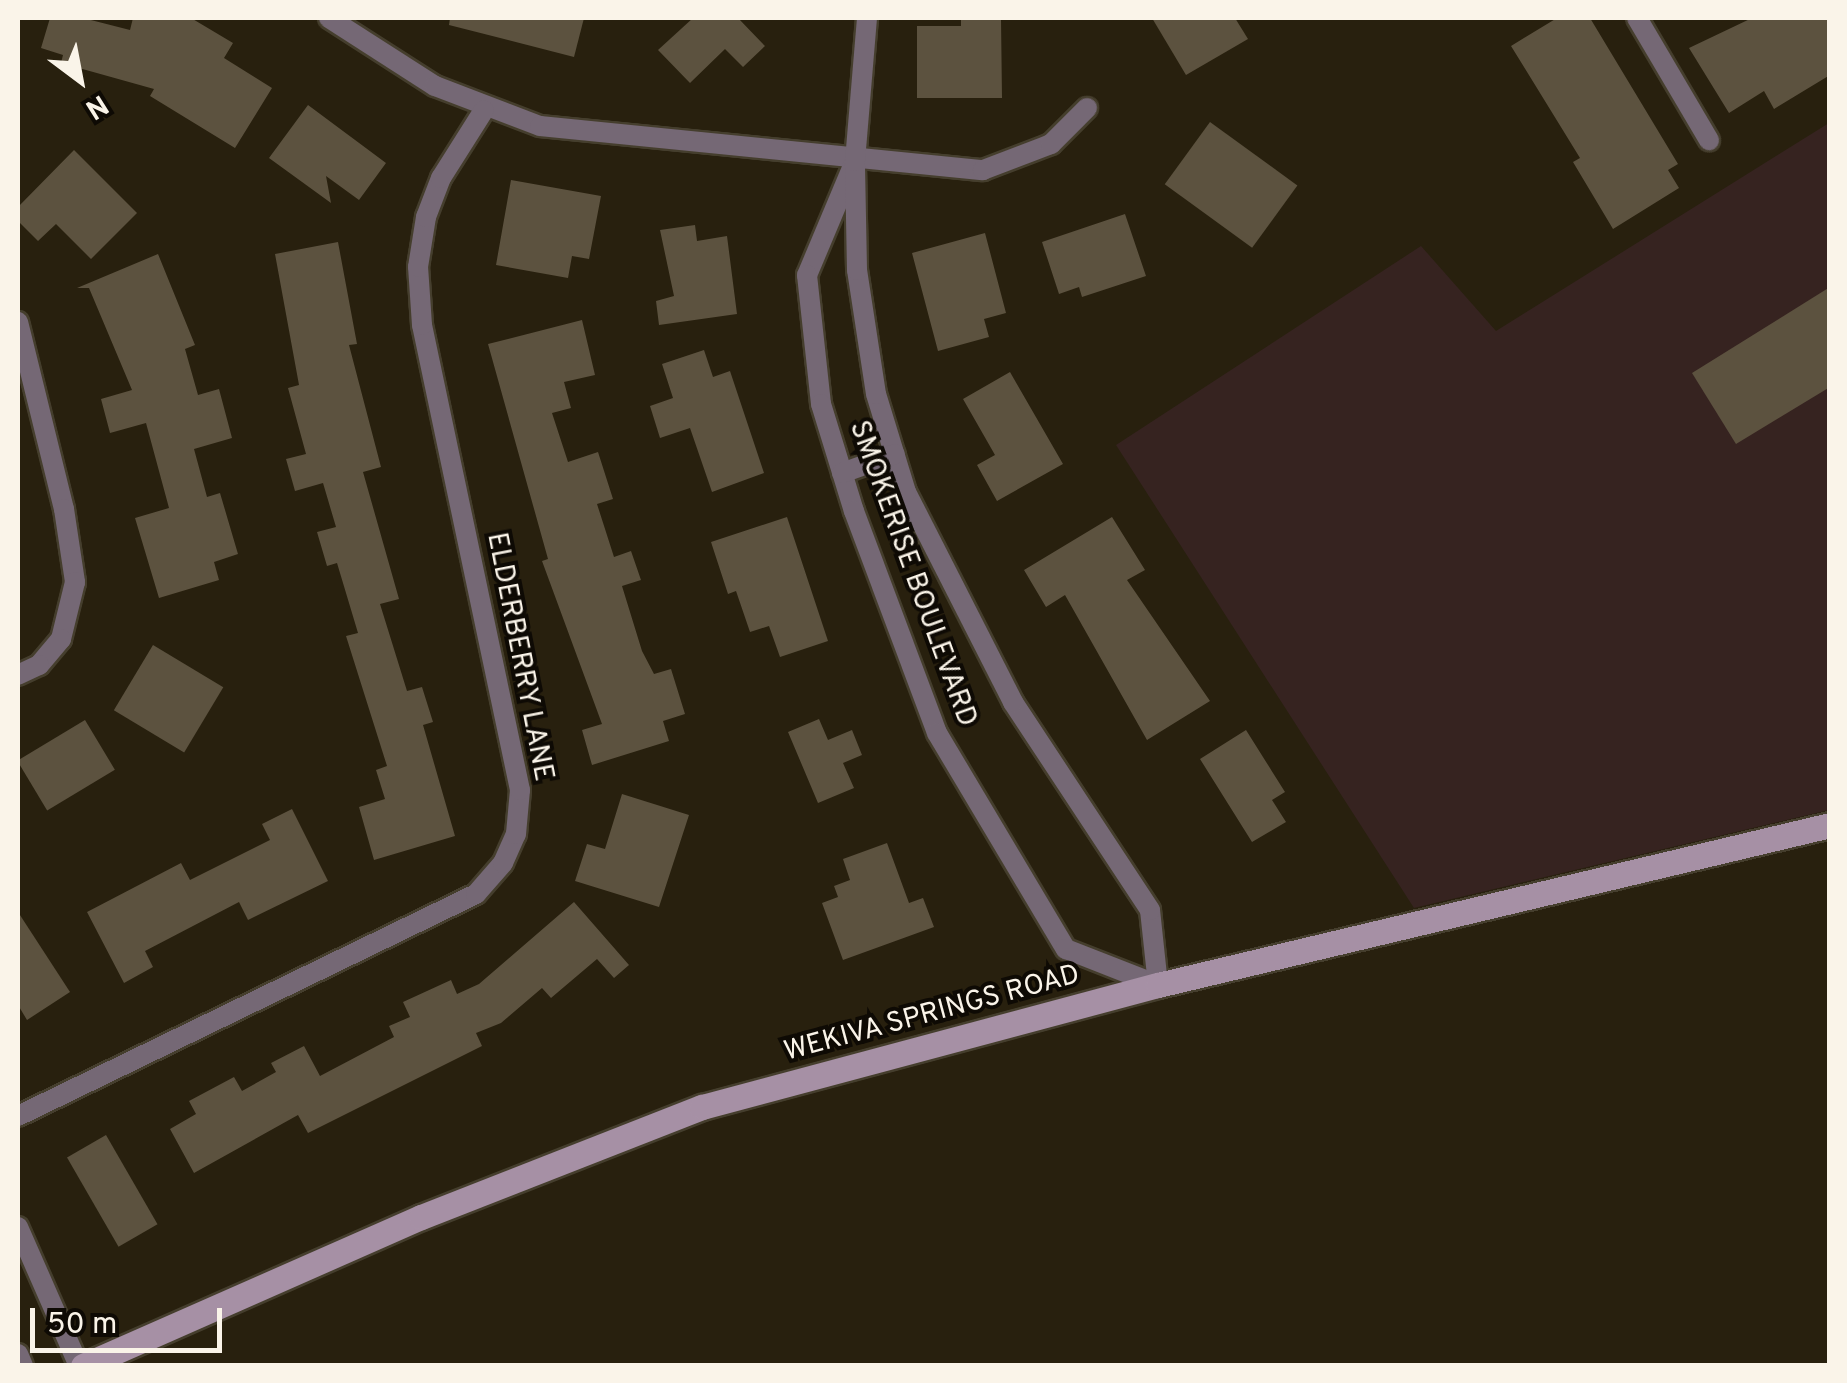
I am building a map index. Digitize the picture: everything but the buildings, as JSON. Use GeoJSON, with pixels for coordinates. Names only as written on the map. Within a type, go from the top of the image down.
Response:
{"type":"FeatureCollection","features":[{"type":"Feature","properties":{"kind":"main road","name":"WEKIVA SPRINGS ROAD"},"geometry":{"type":"LineString","coordinates":[[81,1366],[421,1217],[702,1107],[1158,985],[1830,825]]}},
{"type":"Feature","properties":{"kind":"street"},"geometry":{"type":"LineString","coordinates":[[329,18],[484,110],[540,126],[822,159],[998,166],[1051,144],[1087,108]]}},
{"type":"Feature","properties":{"kind":"street","name":"SMOKERISE BOULEVARD"},"geometry":{"type":"LineString","coordinates":[[855,161],[807,275],[821,404],[842,473],[937,733],[1066,949],[1158,985],[1150,910],[1013,702],[906,492],[876,394],[857,270],[855,161],[867,18]]}},
{"type":"Feature","properties":{"kind":"street"},"geometry":{"type":"LineString","coordinates":[[1637,18],[1709,140]]}},
{"type":"Feature","properties":{"kind":"street","name":"ELDERBERRY LANE"},"geometry":{"type":"LineString","coordinates":[[18,1116],[459,903],[503,863],[516,834],[520,790],[422,325],[418,267],[426,218],[441,178],[484,110]]}},
{"type":"Feature","properties":{"kind":"street"},"geometry":{"type":"LineString","coordinates":[[18,322],[64,509],[75,582],[61,639],[39,665],[18,675]]}},
{"type":"Feature","properties":{"kind":"street"},"geometry":{"type":"LineString","coordinates":[[842,473],[895,454]]}},
{"type":"Feature","properties":{"kind":"street"},"geometry":{"type":"LineString","coordinates":[[18,1228],[81,1366]]}},
{"type":"Feature","properties":{"kind":"street"},"geometry":{"type":"LineString","coordinates":[[18,1354],[23,1366]]}},
{"type":"Feature","properties":{"kind":"shaded area"},"geometry":{"type":"Polygon","coordinates":[[[1829,123],[1829,810],[1414,908],[1116,445],[1421,246],[1496,331],[1829,123]]]}}]}
